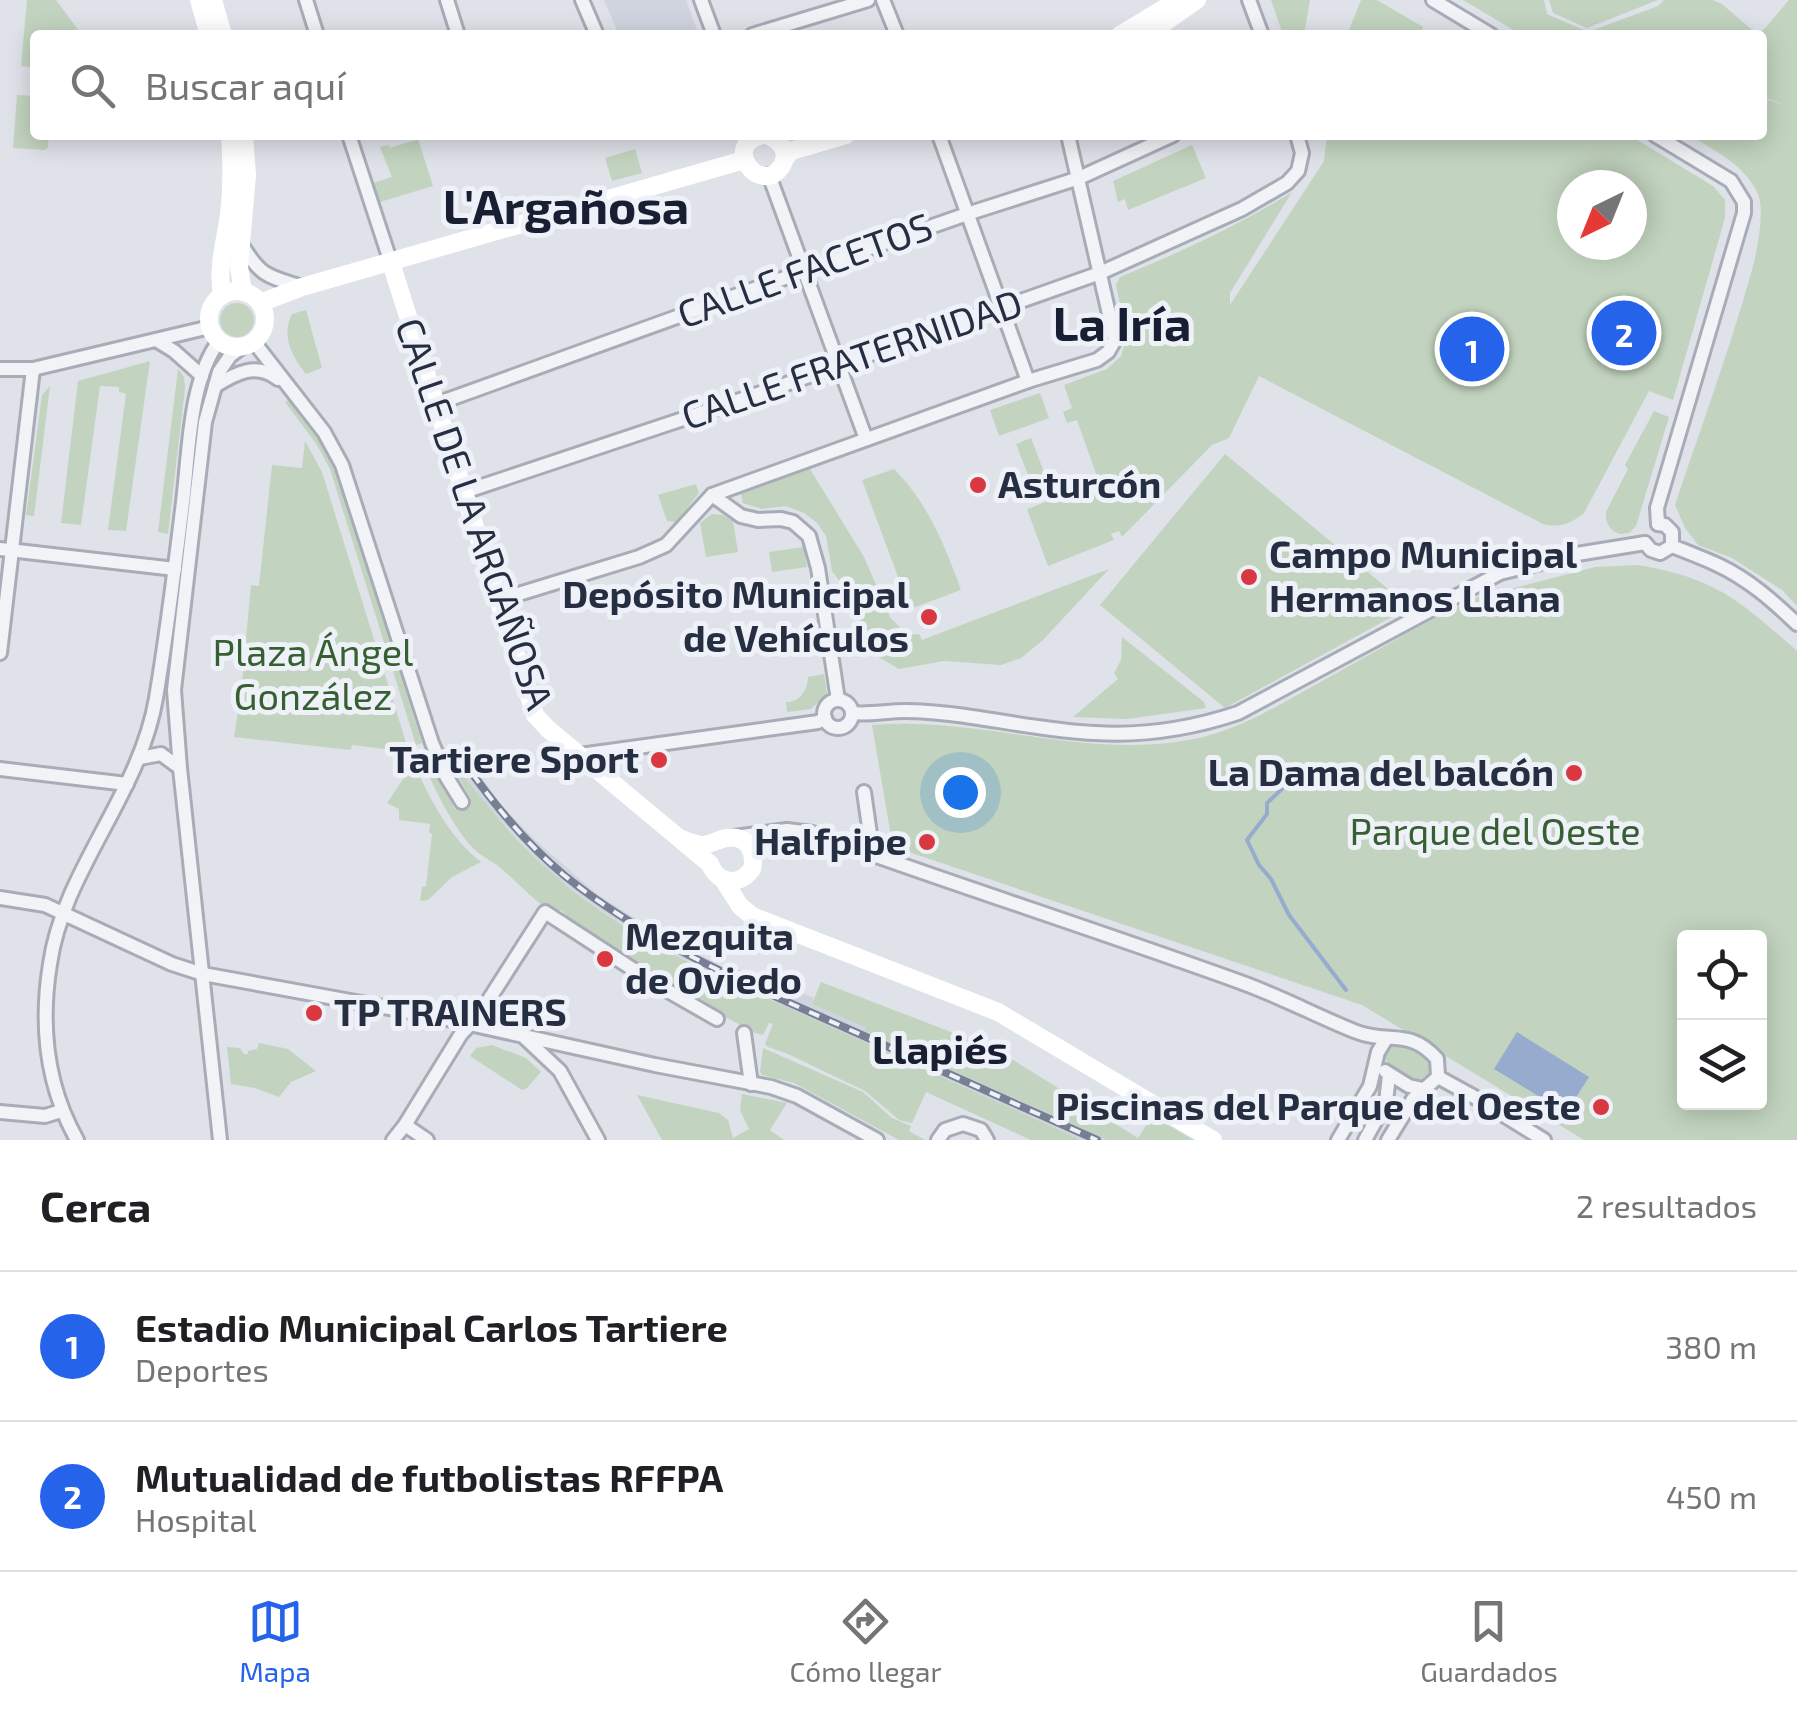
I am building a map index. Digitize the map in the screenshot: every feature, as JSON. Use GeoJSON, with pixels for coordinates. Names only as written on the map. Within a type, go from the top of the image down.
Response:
{"type":"FeatureCollection","features":[{"type":"Feature","properties":{"kind":"main road"},"geometry":{"type":"LineString","coordinates":[[199,0],[208,30]]}},
{"type":"Feature","properties":{"kind":"main road"},"geometry":{"type":"LineString","coordinates":[[213,0],[222,30]]}},
{"type":"Feature","properties":{"kind":"main road"},"geometry":{"type":"LineString","coordinates":[[1128,30],[1178,0]]}},
{"type":"Feature","properties":{"kind":"main road"},"geometry":{"type":"LineString","coordinates":[[1154,30],[1197,0]]}},
{"type":"Feature","properties":{"kind":"main road"},"geometry":{"type":"LineString","coordinates":[[222,295],[219,278],[230,197],[230,140]]}},
{"type":"Feature","properties":{"kind":"main road"},"geometry":{"type":"LineString","coordinates":[[243,292],[239,268],[247,175],[244,140]]}},
{"type":"Feature","properties":{"kind":"main road"},"geometry":{"type":"LineString","coordinates":[[767,140],[776,172],[758,175],[744,160],[748,143],[767,140],[792,151],[829,140]]}},
{"type":"Feature","properties":{"kind":"main road"},"geometry":{"type":"LineString","coordinates":[[260,304],[302,287],[744,160]]}},
{"type":"Feature","properties":{"kind":"main road","name":"CALLE DE LA ARGAÑOSA"},"geometry":{"type":"LineString","coordinates":[[391,263],[535,716],[710,864]]}},
{"type":"Feature","properties":{"kind":"main road"},"geometry":{"type":"LineString","coordinates":[[243,292],[260,304],[264,328],[248,344],[226,346],[214,334],[209,312],[222,295],[243,292]]}},
{"type":"Feature","properties":{"kind":"main road"},"geometry":{"type":"LineString","coordinates":[[679,838],[702,845],[724,840],[742,840],[750,846],[754,862],[752,870],[740,880],[718,877],[710,864],[710,854],[724,840]]}},
{"type":"Feature","properties":{"kind":"main road"},"geometry":{"type":"LineString","coordinates":[[724,880],[740,906],[752,916],[998,1012],[1213,1140]]}},
{"type":"Feature","properties":{"kind":"street"},"geometry":{"type":"LineString","coordinates":[[306,0],[316,30]]}},
{"type":"Feature","properties":{"kind":"street"},"geometry":{"type":"LineString","coordinates":[[447,0],[456,30]]}},
{"type":"Feature","properties":{"kind":"street"},"geometry":{"type":"LineString","coordinates":[[582,0],[595,30]]}},
{"type":"Feature","properties":{"kind":"street"},"geometry":{"type":"LineString","coordinates":[[701,0],[712,30]]}},
{"type":"Feature","properties":{"kind":"street"},"geometry":{"type":"LineString","coordinates":[[766,30],[837,4],[868,0]]}},
{"type":"Feature","properties":{"kind":"street"},"geometry":{"type":"LineString","coordinates":[[884,0],[895,30]]}},
{"type":"Feature","properties":{"kind":"street"},"geometry":{"type":"LineString","coordinates":[[1250,0],[1260,30]]}},
{"type":"Feature","properties":{"kind":"street"},"geometry":{"type":"LineString","coordinates":[[1434,0],[1483,30]]}},
{"type":"Feature","properties":{"kind":"street","name":"CALLE DE LA ARGAÑOSA"},"geometry":{"type":"LineString","coordinates":[[351,140],[391,263]]}},
{"type":"Feature","properties":{"kind":"street"},"geometry":{"type":"LineString","coordinates":[[941,140],[1028,381]]}},
{"type":"Feature","properties":{"kind":"street"},"geometry":{"type":"LineString","coordinates":[[499,600],[666,545],[712,495],[1028,381],[1098,360],[1108,352],[1115,340],[1069,140]]}},
{"type":"Feature","properties":{"kind":"street","name":"CALLE FACETOS"},"geometry":{"type":"LineString","coordinates":[[436,404],[804,270],[1079,178],[1162,140]]}},
{"type":"Feature","properties":{"kind":"street","name":"CALLE FRATERNIDAD"},"geometry":{"type":"LineString","coordinates":[[464,492],[1100,273],[1242,209],[1287,183],[1298,171],[1302,153],[1298,140]]}},
{"type":"Feature","properties":{"kind":"street"},"geometry":{"type":"LineString","coordinates":[[1658,524],[1657,508],[1744,213],[1744,202],[1731,181],[1664,140]]}},
{"type":"Feature","properties":{"kind":"street"},"geometry":{"type":"LineString","coordinates":[[768,176],[866,439]]}},
{"type":"Feature","properties":{"kind":"street"},"geometry":{"type":"LineString","coordinates":[[240,242],[266,276],[302,287]]}},
{"type":"Feature","properties":{"kind":"street"},"geometry":{"type":"LineString","coordinates":[[0,369],[32,370],[156,340],[214,334],[193,420],[150,730],[140,758],[70,897],[50,960],[45,1038],[62,1111],[77,1140]]}},
{"type":"Feature","properties":{"kind":"street"},"geometry":{"type":"LineString","coordinates":[[156,340],[202,376]]}},
{"type":"Feature","properties":{"kind":"street"},"geometry":{"type":"LineString","coordinates":[[220,1140],[174,690],[205,422],[224,364],[248,344],[292,390],[324,432],[342,465],[432,744],[462,802]]}},
{"type":"Feature","properties":{"kind":"street"},"geometry":{"type":"LineString","coordinates":[[0,653],[6,550],[32,370]]}},
{"type":"Feature","properties":{"kind":"street"},"geometry":{"type":"LineString","coordinates":[[214,387],[234,374],[260,370],[292,390]]}},
{"type":"Feature","properties":{"kind":"street"},"geometry":{"type":"LineString","coordinates":[[712,495],[741,516],[793,522],[809,536],[818,568],[838,700]]}},
{"type":"Feature","properties":{"kind":"street"},"geometry":{"type":"LineString","coordinates":[[1658,524],[1672,532],[1672,546],[1660,553],[1650,550],[1646,543],[1648,530],[1658,524]]}},
{"type":"Feature","properties":{"kind":"street"},"geometry":{"type":"LineString","coordinates":[[852,713],[956,715],[1096,734],[1172,729],[1216,720],[1238,712],[1500,573],[1565,556],[1646,543]]}},
{"type":"Feature","properties":{"kind":"street"},"geometry":{"type":"LineString","coordinates":[[1672,546],[1746,581],[1797,624]]}},
{"type":"Feature","properties":{"kind":"street"},"geometry":{"type":"LineString","coordinates":[[6,550],[175,570]]}},
{"type":"Feature","properties":{"kind":"street"},"geometry":{"type":"LineString","coordinates":[[838,700],[849,705],[852,713],[850,721],[838,728],[825,718],[827,706],[838,700]]}},
{"type":"Feature","properties":{"kind":"street"},"geometry":{"type":"LineString","coordinates":[[580,755],[825,718]]}},
{"type":"Feature","properties":{"kind":"street"},"geometry":{"type":"LineString","coordinates":[[140,758],[161,754],[180,768]]}},
{"type":"Feature","properties":{"kind":"street"},"geometry":{"type":"LineString","coordinates":[[0,770],[127,784]]}},
{"type":"Feature","properties":{"kind":"street"},"geometry":{"type":"LineString","coordinates":[[864,792],[874,855]]}},
{"type":"Feature","properties":{"kind":"street"},"geometry":{"type":"LineString","coordinates":[[724,840],[786,830],[812,833],[1247,985],[1359,1033],[1404,1038],[1427,1049],[1439,1064],[1438,1077]]}},
{"type":"Feature","properties":{"kind":"street"},"geometry":{"type":"LineString","coordinates":[[0,898],[34,902],[203,974],[471,1024],[789,1092],[876,1140]]}},
{"type":"Feature","properties":{"kind":"street"},"geometry":{"type":"LineString","coordinates":[[393,1140],[545,912],[654,984],[717,1019]]}},
{"type":"Feature","properties":{"kind":"street"},"geometry":{"type":"LineString","coordinates":[[744,1033],[751,1084]]}},
{"type":"Feature","properties":{"kind":"street"},"geometry":{"type":"LineString","coordinates":[[522,1036],[560,1072],[598,1140]]}},
{"type":"Feature","properties":{"kind":"street"},"geometry":{"type":"LineString","coordinates":[[1338,1140],[1370,1086],[1380,1046],[1386,1039]]}},
{"type":"Feature","properties":{"kind":"street"},"geometry":{"type":"LineString","coordinates":[[560,1072],[568,1056],[590,1051]]}},
{"type":"Feature","properties":{"kind":"street"},"geometry":{"type":"LineString","coordinates":[[1377,1058],[1389,1075],[1416,1087]]}},
{"type":"Feature","properties":{"kind":"street"},"geometry":{"type":"LineString","coordinates":[[1365,1140],[1386,1102],[1389,1075]]}},
{"type":"Feature","properties":{"kind":"street"},"geometry":{"type":"LineString","coordinates":[[1386,1102],[1438,1077]]}},
{"type":"Feature","properties":{"kind":"street"},"geometry":{"type":"LineString","coordinates":[[1438,1077],[1544,1140]]}},
{"type":"Feature","properties":{"kind":"street"},"geometry":{"type":"LineString","coordinates":[[1388,1140],[1416,1087]]}},
{"type":"Feature","properties":{"kind":"street"},"geometry":{"type":"LineString","coordinates":[[0,1112],[45,1116],[62,1111]]}},
{"type":"Feature","properties":{"kind":"street"},"geometry":{"type":"LineString","coordinates":[[938,1140],[945,1130],[963,1124],[980,1130],[987,1140]]}},
{"type":"Feature","properties":{"kind":"street"},"geometry":{"type":"LineString","coordinates":[[405,1126],[427,1140]]}},
{"type":"Feature","properties":{"kind":"shaded area"},"geometry":{"type":"Polygon","coordinates":[[[604,0],[686,0],[697,30],[617,30],[604,0]]]}},
{"type":"Feature","properties":{"kind":"shaded area"},"geometry":{"type":"Polygon","coordinates":[[[465,753],[500,804],[536,841],[598,895],[647,926],[734,973],[737,968],[754,976],[755,973],[814,998],[812,1003],[866,1031],[1107,1140],[1081,1140],[741,987],[644,939],[552,874],[529,851],[452,761],[465,753]]]}},
{"type":"Feature","properties":{"kind":"green space"},"geometry":{"type":"Polygon","coordinates":[[[27,0],[56,0],[78,30],[30,30],[30,67],[21,66],[27,0]]]}},
{"type":"Feature","properties":{"kind":"green space"},"geometry":{"type":"Polygon","coordinates":[[[1271,0],[1310,0],[1305,30],[1281,30],[1271,0]]]}},
{"type":"Feature","properties":{"kind":"green space"},"geometry":{"type":"Polygon","coordinates":[[[1361,0],[1377,0],[1423,27],[1422,30],[1349,30],[1361,0]]]}},
{"type":"Feature","properties":{"kind":"green space"},"geometry":{"type":"Polygon","coordinates":[[[1463,0],[1544,0],[1547,14],[1583,30],[1514,30],[1463,0]]]}},
{"type":"Feature","properties":{"kind":"green space"},"geometry":{"type":"Polygon","coordinates":[[[1549,0],[1658,0],[1587,28],[1553,13],[1549,0]]]}},
{"type":"Feature","properties":{"kind":"green space"},"geometry":{"type":"Polygon","coordinates":[[[1664,0],[1712,0],[1752,30],[1593,30],[1658,6],[1664,0]]]}},
{"type":"Feature","properties":{"kind":"green space"},"geometry":{"type":"Polygon","coordinates":[[[1789,0],[1797,0],[1797,606],[1782,590],[1732,558],[1698,545],[1675,505],[1743,300],[1760,221],[1758,194],[1745,174],[1697,140],[1767,140],[1767,100],[1788,106],[1767,98],[1767,30],[1763,30],[1789,0]]]}},
{"type":"Feature","properties":{"kind":"green space"},"geometry":{"type":"Polygon","coordinates":[[[17,95],[30,96],[30,140],[49,140],[48,147],[13,148],[17,95]]]}},
{"type":"Feature","properties":{"kind":"green space"},"geometry":{"type":"Polygon","coordinates":[[[418,140],[433,186],[380,202],[374,183],[392,177],[380,147],[418,140]]]}},
{"type":"Feature","properties":{"kind":"green space"},"geometry":{"type":"Polygon","coordinates":[[[1326,140],[1637,140],[1713,186],[1725,200],[1725,218],[1673,400],[1649,391],[1584,513],[1570,522],[1543,524],[1259,376],[1229,438],[1212,445],[1122,537],[1119,531],[1111,534],[1114,540],[1048,566],[1027,509],[1099,482],[1077,420],[1067,423],[1063,412],[1072,408],[1064,385],[1107,369],[1121,356],[1127,337],[1116,285],[1120,277],[1208,238],[1292,192],[1230,293],[1230,305],[1324,161],[1326,140]]]}},
{"type":"Feature","properties":{"kind":"green space"},"geometry":{"type":"Polygon","coordinates":[[[1192,145],[1206,178],[1128,210],[1125,199],[1118,202],[1113,181],[1192,145]]]}},
{"type":"Feature","properties":{"kind":"green space"},"geometry":{"type":"Polygon","coordinates":[[[635,149],[642,173],[612,181],[605,158],[635,149]]]}},
{"type":"Feature","properties":{"kind":"green space"},"geometry":{"type":"Polygon","coordinates":[[[237,303],[249,308],[254,320],[249,332],[237,337],[225,332],[220,320],[225,308],[237,303]]]}},
{"type":"Feature","properties":{"kind":"green space"},"geometry":{"type":"Polygon","coordinates":[[[306,310],[322,368],[306,374],[293,353],[288,330],[292,314],[306,310]]]}},
{"type":"Feature","properties":{"kind":"green space"},"geometry":{"type":"Polygon","coordinates":[[[150,361],[126,531],[108,530],[126,394],[119,392],[119,387],[100,386],[81,525],[61,523],[78,381],[150,361]]]}},
{"type":"Feature","properties":{"kind":"green space"},"geometry":{"type":"Polygon","coordinates":[[[178,369],[185,388],[168,534],[158,532],[178,369]]]}},
{"type":"Feature","properties":{"kind":"green space"},"geometry":{"type":"Polygon","coordinates":[[[50,386],[34,516],[26,515],[42,395],[50,386]]]}},
{"type":"Feature","properties":{"kind":"green space"},"geometry":{"type":"Polygon","coordinates":[[[1040,393],[1049,418],[999,436],[990,410],[1040,393]]]}},
{"type":"Feature","properties":{"kind":"green space"},"geometry":{"type":"Polygon","coordinates":[[[290,399],[323,442],[336,468],[422,743],[416,745],[330,469],[285,402],[290,399]]]}},
{"type":"Feature","properties":{"kind":"green space"},"geometry":{"type":"Polygon","coordinates":[[[1654,411],[1669,417],[1636,526],[1629,533],[1620,534],[1609,526],[1606,512],[1628,469],[1625,465],[1654,411]]]}},
{"type":"Feature","properties":{"kind":"green space"},"geometry":{"type":"Polygon","coordinates":[[[1031,438],[1049,485],[1034,490],[1016,444],[1031,438]]]}},
{"type":"Feature","properties":{"kind":"green space","name":"Plaza Ángel González"},"geometry":{"type":"Polygon","coordinates":[[[305,441],[322,472],[409,752],[234,737],[251,585],[259,586],[272,465],[302,468],[305,441]]]}},
{"type":"Feature","properties":{"kind":"green space","name":"Campo Municipal Hermanos Llana"},"geometry":{"type":"Polygon","coordinates":[[[1225,454],[1410,607],[1225,708],[1100,605],[1225,454]]]}},
{"type":"Feature","properties":{"kind":"green space"},"geometry":{"type":"Polygon","coordinates":[[[810,469],[864,557],[890,617],[907,635],[919,634],[922,640],[1109,569],[1021,658],[1001,665],[944,661],[899,669],[869,647],[853,599],[832,571],[826,536],[817,523],[786,506],[762,509],[743,503],[741,494],[810,469]]]}},
{"type":"Feature","properties":{"kind":"green space"},"geometry":{"type":"Polygon","coordinates":[[[894,469],[926,511],[961,590],[910,609],[862,480],[894,469]]]}},
{"type":"Feature","properties":{"kind":"green space"},"geometry":{"type":"Polygon","coordinates":[[[696,484],[699,493],[678,520],[667,521],[658,495],[696,484]]]}},
{"type":"Feature","properties":{"kind":"green space"},"geometry":{"type":"Polygon","coordinates":[[[712,514],[733,521],[738,552],[706,557],[700,523],[712,514]]]}},
{"type":"Feature","properties":{"kind":"green space"},"geometry":{"type":"Polygon","coordinates":[[[804,547],[807,567],[772,572],[769,552],[804,547]]]}},
{"type":"Feature","properties":{"kind":"green space","name":"Parque del Oeste"},"geometry":{"type":"Polygon","coordinates":[[[1637,565],[1664,570],[1725,594],[1797,651],[1797,1140],[1584,1140],[1362,1005],[906,851],[891,836],[872,725],[948,726],[1101,744],[1139,745],[1197,738],[1267,712],[1430,621],[1500,587],[1489,609],[1498,610],[1514,588],[1595,567],[1637,565]]]}},
{"type":"Feature","properties":{"kind":"green space"},"geometry":{"type":"Polygon","coordinates":[[[1122,637],[1204,702],[1206,708],[1127,719],[1073,717],[1118,679],[1114,673],[1121,660],[1122,637]]]}},
{"type":"Feature","properties":{"kind":"green space"},"geometry":{"type":"Polygon","coordinates":[[[824,674],[827,694],[811,709],[787,712],[786,702],[802,695],[808,677],[824,674]]]}},
{"type":"Feature","properties":{"kind":"green space"},"geometry":{"type":"Polygon","coordinates":[[[426,753],[455,809],[471,799],[452,761],[499,820],[539,861],[612,919],[644,938],[743,988],[1081,1140],[1031,1140],[926,1092],[912,1123],[899,1120],[865,1091],[768,1047],[765,1044],[773,1024],[769,1023],[763,1035],[755,1033],[654,978],[580,929],[561,910],[552,912],[477,852],[442,802],[420,755],[426,753]]]}},
{"type":"Feature","properties":{"kind":"green space"},"geometry":{"type":"Polygon","coordinates":[[[414,763],[442,817],[481,862],[452,877],[428,900],[420,901],[422,887],[426,886],[430,824],[399,820],[399,809],[387,803],[414,763]]]}},
{"type":"Feature","properties":{"kind":"green space"},"geometry":{"type":"Polygon","coordinates":[[[821,982],[1010,1058],[1138,1138],[1152,1116],[1194,1140],[1107,1140],[812,1004],[821,982]]]}},
{"type":"Feature","properties":{"kind":"green space"},"geometry":{"type":"Polygon","coordinates":[[[259,1043],[288,1049],[316,1071],[291,1082],[279,1097],[231,1084],[227,1047],[240,1048],[248,1054],[259,1043]]]}},
{"type":"Feature","properties":{"kind":"green space"},"geometry":{"type":"Polygon","coordinates":[[[1394,1043],[1424,1054],[1431,1066],[1427,1081],[1411,1081],[1387,1066],[1385,1053],[1394,1043]]]}},
{"type":"Feature","properties":{"kind":"green space"},"geometry":{"type":"Polygon","coordinates":[[[492,1045],[526,1058],[541,1072],[522,1090],[470,1056],[476,1048],[492,1045]]]}},
{"type":"Feature","properties":{"kind":"green space"},"geometry":{"type":"Polygon","coordinates":[[[763,1048],[863,1092],[925,1140],[899,1140],[794,1083],[762,1075],[763,1048]]]}},
{"type":"Feature","properties":{"kind":"green space"},"geometry":{"type":"Polygon","coordinates":[[[742,1094],[787,1103],[770,1130],[784,1140],[662,1140],[637,1095],[719,1113],[728,1120],[733,1138],[749,1129],[740,1110],[742,1094]]]}},
{"type":"Feature","properties":{"kind":"water"},"geometry":{"type":"Polygon","coordinates":[[[1517,1032],[1589,1077],[1566,1113],[1494,1069],[1517,1032]]]}},
{"type":"Feature","properties":{"kind":"waterway"},"geometry":{"type":"LineString","coordinates":[[1285,786],[1267,803],[1267,814],[1247,840],[1289,915],[1346,990]]}},
{"type":"Feature","properties":{"kind":"railway"},"geometry":{"type":"LineString","coordinates":[[460,756],[536,849],[565,876],[630,922],[736,979],[1097,1140]]}},
{"type":"Feature","properties":{"kind":"place","name":"Mutualidad de futbolistas RFFPA"},"geometry":{"type":"Point","coordinates":[1624,333]}},
{"type":"Feature","properties":{"kind":"place","name":"Estadio Municipal Carlos Tartiere"},"geometry":{"type":"Point","coordinates":[1472,349]}},
{"type":"Feature","properties":{"kind":"place","name":"Asturcón"},"geometry":{"type":"Point","coordinates":[978,485]}},
{"type":"Feature","properties":{"kind":"place","name":"Campo Municipal Hermanos Llana"},"geometry":{"type":"Point","coordinates":[1249,577]}},
{"type":"Feature","properties":{"kind":"place","name":"Depósito Municipal de Vehículos"},"geometry":{"type":"Point","coordinates":[929,617]}},
{"type":"Feature","properties":{"kind":"place","name":"Tartiere Sport"},"geometry":{"type":"Point","coordinates":[659,760]}},
{"type":"Feature","properties":{"kind":"place","name":"La Dama del balcón"},"geometry":{"type":"Point","coordinates":[1574,773]}},
{"type":"Feature","properties":{"kind":"place","name":"Halfpipe"},"geometry":{"type":"Point","coordinates":[927,842]}},
{"type":"Feature","properties":{"kind":"place","name":"Mezquita de Oviedo"},"geometry":{"type":"Point","coordinates":[605,959]}},
{"type":"Feature","properties":{"kind":"place","name":"TP TRAINERS"},"geometry":{"type":"Point","coordinates":[314,1013]}},
{"type":"Feature","properties":{"kind":"place","name":"Piscinas del Parque del Oeste"},"geometry":{"type":"Point","coordinates":[1601,1107]}},
{"type":"Feature","properties":{"kind":"district","name":"L'Argañosa"},"geometry":{"type":"Point","coordinates":[566,207]}},
{"type":"Feature","properties":{"kind":"district","name":"La Iría"},"geometry":{"type":"Point","coordinates":[1122,324]}},
{"type":"Feature","properties":{"kind":"district","name":"Llapiés"},"geometry":{"type":"Point","coordinates":[940,1050]}}]}
